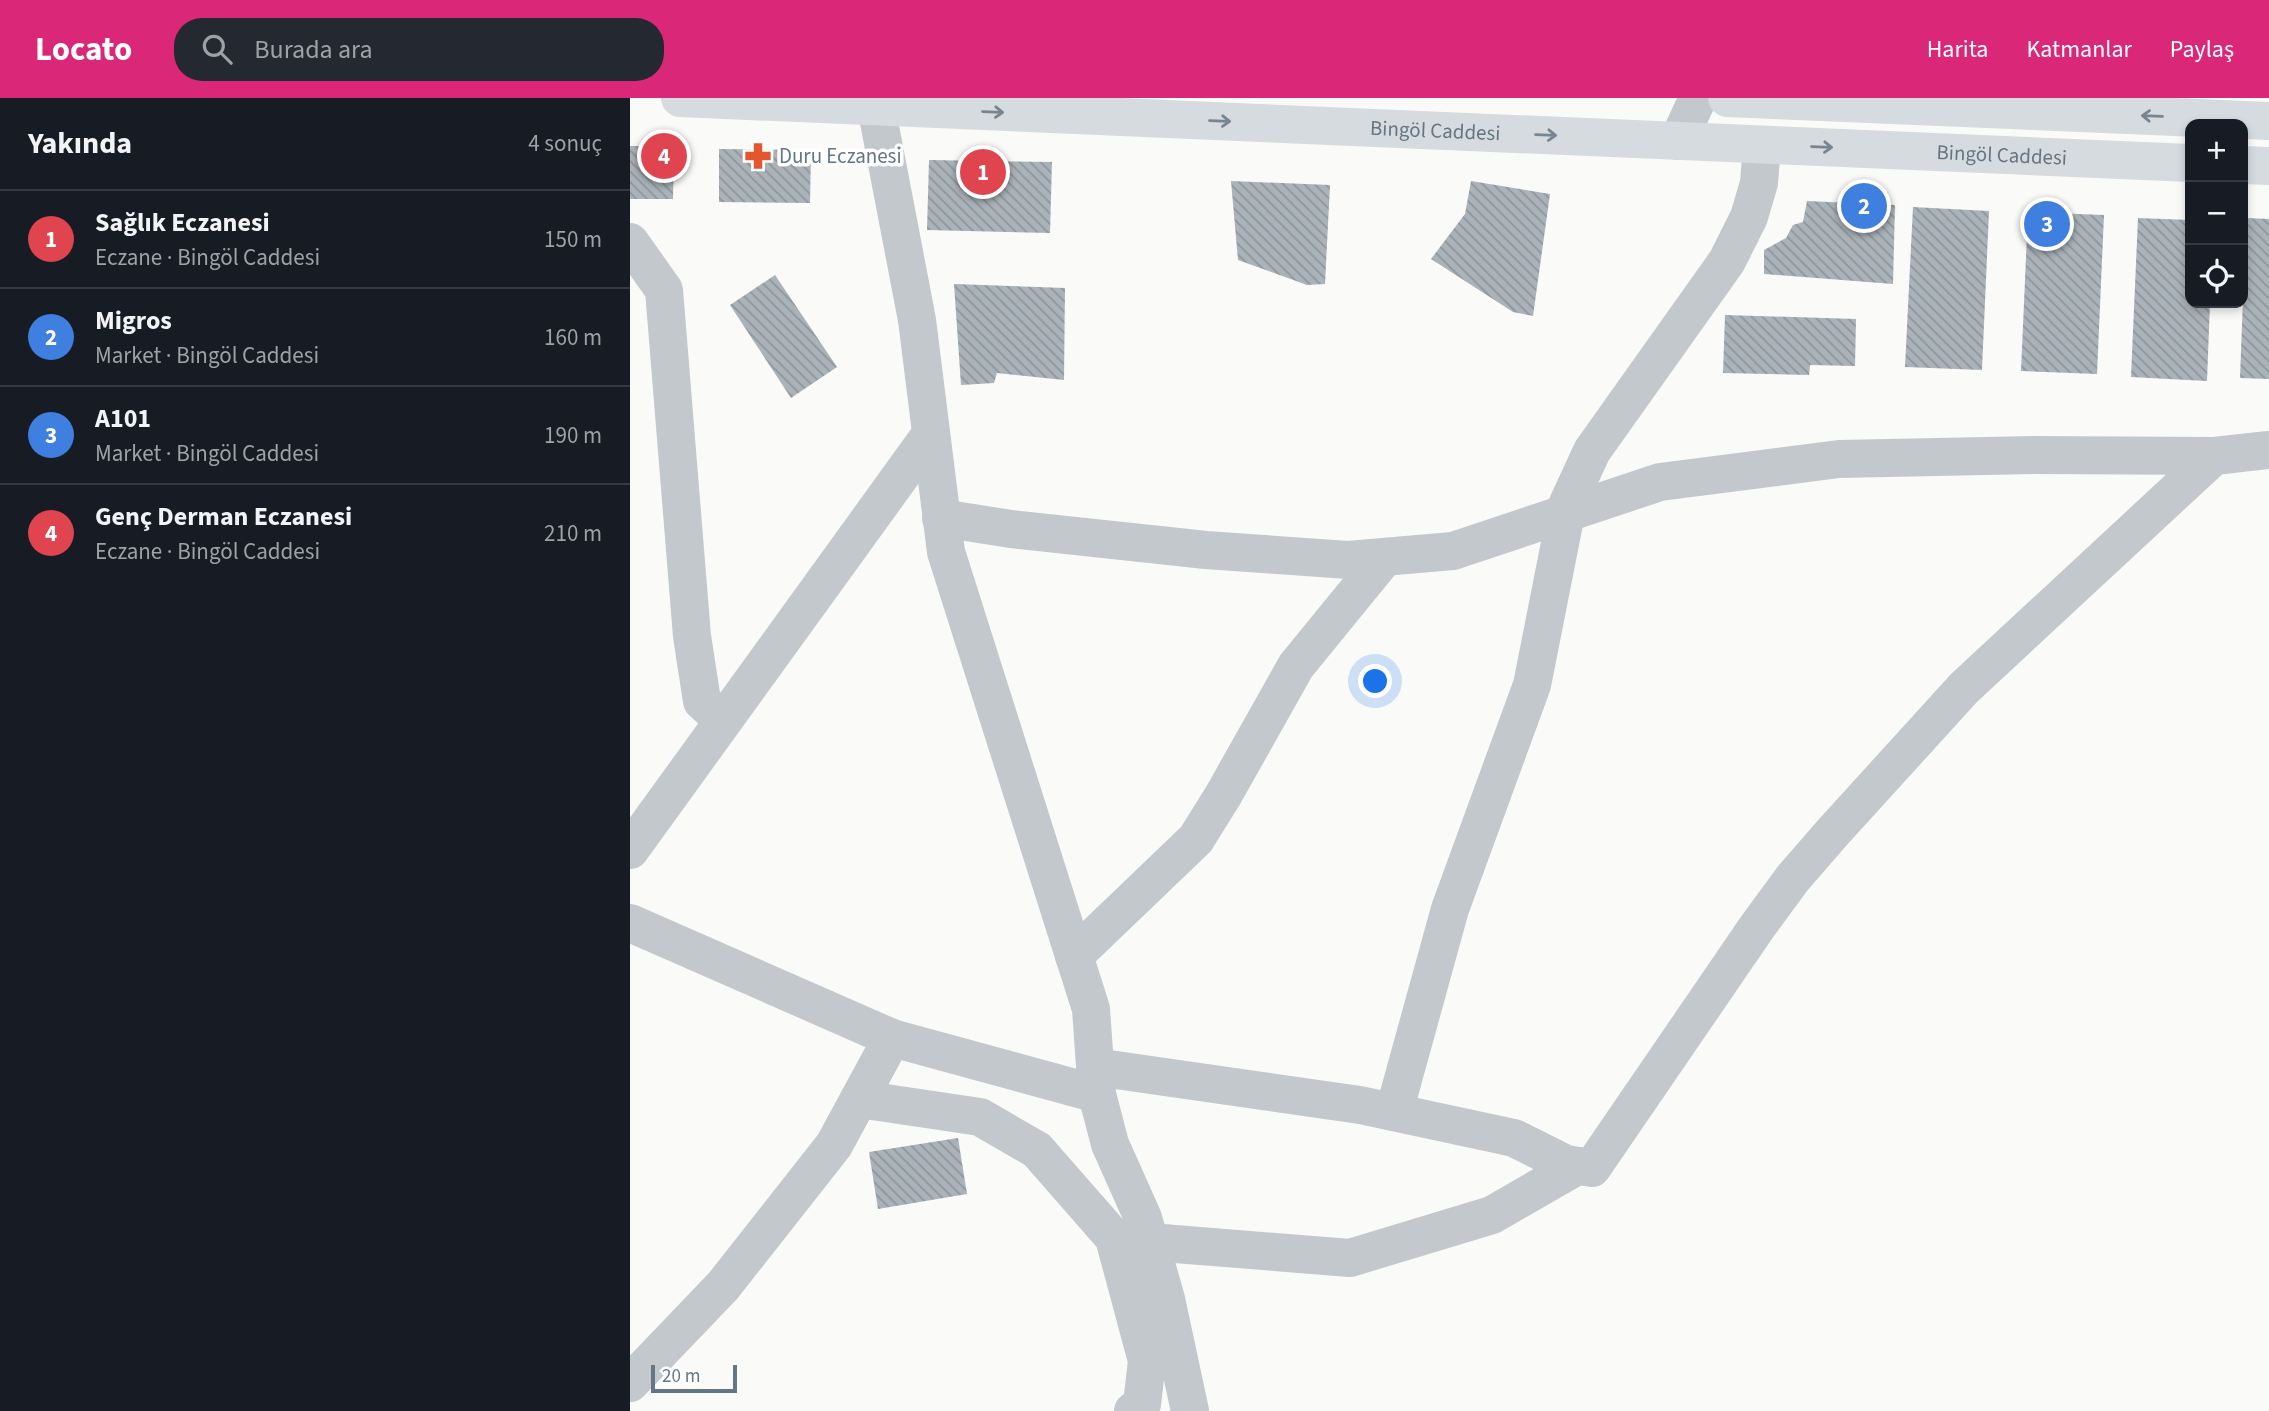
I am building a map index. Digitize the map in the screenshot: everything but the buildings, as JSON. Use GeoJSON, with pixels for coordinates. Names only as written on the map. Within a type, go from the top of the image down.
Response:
{"type":"FeatureCollection","features":[{"type":"Feature","properties":{"kind":"main road","name":"Bingöl Caddesi"},"geometry":{"type":"LineString","coordinates":[[680,98],[2185,163]]}},
{"type":"Feature","properties":{"kind":"main road"},"geometry":{"type":"LineString","coordinates":[[1727,98],[2269,121]]}},
{"type":"Feature","properties":{"kind":"main road"},"geometry":{"type":"LineString","coordinates":[[2248,165],[2269,166]]}},
{"type":"Feature","properties":{"kind":"street"},"geometry":{"type":"LineString","coordinates":[[1678,141],[1698,98]]}},
{"type":"Feature","properties":{"kind":"street"},"geometry":{"type":"LineString","coordinates":[[876,107],[917,320],[946,552],[1091,1009],[1096,1081],[1110,1144],[1143,1218],[1166,1299],[1190,1411]]}},
{"type":"Feature","properties":{"kind":"street"},"geometry":{"type":"LineString","coordinates":[[1394,1112],[1450,909],[1532,685],[1568,503],[1592,451],[1727,261],[1749,217],[1759,183],[1762,145]]}},
{"type":"Feature","properties":{"kind":"street"},"geometry":{"type":"LineString","coordinates":[[630,242],[664,290],[692,636],[702,701],[723,722]]}},
{"type":"Feature","properties":{"kind":"street"},"geometry":{"type":"LineString","coordinates":[[630,850],[931,434]]}},
{"type":"Feature","properties":{"kind":"street"},"geometry":{"type":"LineString","coordinates":[[941,518],[1011,530],[1206,550],[1349,560],[1453,551],[1660,482],[1839,459],[2035,455],[2214,456],[2269,450]]}},
{"type":"Feature","properties":{"kind":"street"},"geometry":{"type":"LineString","coordinates":[[630,923],[892,1038],[1096,1081],[1360,1105],[1514,1138],[1566,1164],[1592,1168],[1757,927],[1833,832],[1964,688],[2214,456]]}},
{"type":"Feature","properties":{"kind":"street"},"geometry":{"type":"LineString","coordinates":[[1074,956],[1196,839],[1296,666],[1385,557]]}},
{"type":"Feature","properties":{"kind":"street"},"geometry":{"type":"LineString","coordinates":[[630,1383],[723,1286],[834,1146],[892,1038]]}},
{"type":"Feature","properties":{"kind":"street"},"geometry":{"type":"LineString","coordinates":[[859,1099],[980,1117],[1037,1150],[1114,1238],[1147,1361],[1142,1404],[1133,1411]]}},
{"type":"Feature","properties":{"kind":"street"},"geometry":{"type":"LineString","coordinates":[[1150,1242],[1350,1258],[1492,1215],[1577,1166]]}},
{"type":"Feature","properties":{"kind":"street"},"geometry":{"type":"LineString","coordinates":[[630,1395],[641,1411]]}},
{"type":"Feature","properties":{"kind":"place","name":"Genç Derman Eczanesi"},"geometry":{"type":"Point","coordinates":[664,156]}},
{"type":"Feature","properties":{"kind":"place","name":"Duru Eczanesi"},"geometry":{"type":"Point","coordinates":[758,156]}},
{"type":"Feature","properties":{"kind":"place","name":"Sağlık Eczanesi"},"geometry":{"type":"Point","coordinates":[983,172]}},
{"type":"Feature","properties":{"kind":"place","name":"Migros"},"geometry":{"type":"Point","coordinates":[1864,206]}},
{"type":"Feature","properties":{"kind":"place","name":"A101"},"geometry":{"type":"Point","coordinates":[2047,224]}}]}
